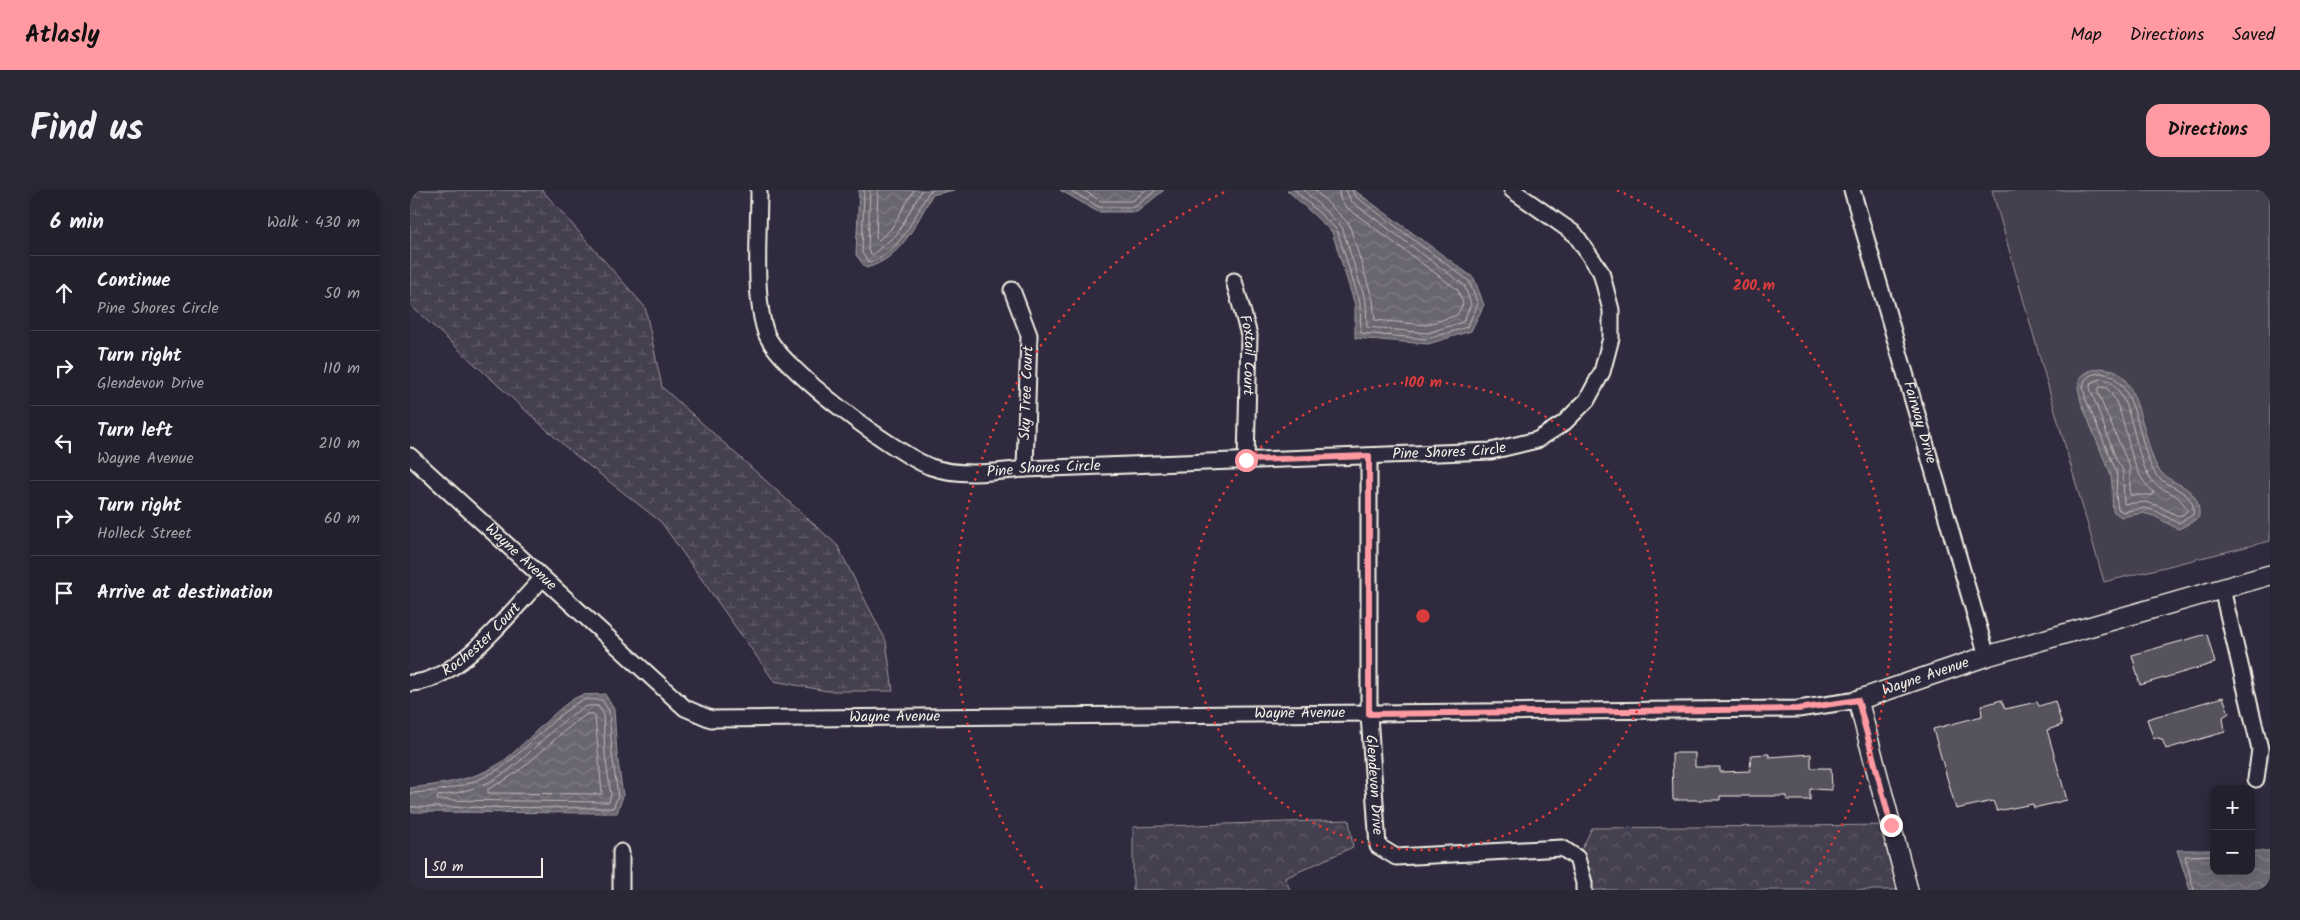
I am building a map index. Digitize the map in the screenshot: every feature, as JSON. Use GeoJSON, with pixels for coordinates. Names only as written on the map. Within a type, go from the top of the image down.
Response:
{"type":"FeatureCollection","features":[{"type":"Feature","properties":{"kind":"street","name":"Pine Shores Circle"},"geometry":{"type":"LineString","coordinates":[[759,190],[759,306],[766,334],[776,352],[794,370],[894,448],[931,466],[948,471],[982,473],[1025,469],[1491,451],[1536,440],[1564,424],[1587,400],[1602,372],[1611,338],[1611,310],[1601,272],[1575,234],[1512,190]]}},
{"type":"Feature","properties":{"kind":"street","name":"Fairway Drive"},"geometry":{"type":"LineString","coordinates":[[1852,190],[1987,656]]}},
{"type":"Feature","properties":{"kind":"street","name":"Foxtail Court"},"geometry":{"type":"LineString","coordinates":[[1234,281],[1250,335],[1246,460]]}},
{"type":"Feature","properties":{"kind":"street","name":"Sky Tree Court"},"geometry":{"type":"LineString","coordinates":[[1012,290],[1030,335],[1025,469]]}},
{"type":"Feature","properties":{"kind":"street","name":"Wayne Avenue"},"geometry":{"type":"LineString","coordinates":[[410,456],[542,579],[685,708],[711,720],[1798,709],[1858,700],[1987,656],[2270,575]]}},
{"type":"Feature","properties":{"kind":"street","name":"Glendevon Drive"},"geometry":{"type":"LineString","coordinates":[[1369,456],[1369,714],[1378,846],[1396,857],[1562,848],[1577,858],[1584,890]]}},
{"type":"Feature","properties":{"kind":"street","name":"Rochester Court"},"geometry":{"type":"LineString","coordinates":[[410,683],[424,683],[468,657],[542,579]]}},
{"type":"Feature","properties":{"kind":"street"},"geometry":{"type":"LineString","coordinates":[[2222,590],[2260,749],[2256,779]]}},
{"type":"Feature","properties":{"kind":"street"},"geometry":{"type":"LineString","coordinates":[[1858,700],[1908,890]]}},
{"type":"Feature","properties":{"kind":"street"},"geometry":{"type":"LineString","coordinates":[[621,852],[621,890]]}},
{"type":"Feature","properties":{"kind":"green space"},"geometry":{"type":"Polygon","coordinates":[[[410,190],[542,190],[645,307],[662,387],[837,545],[886,641],[893,691],[827,691],[774,681],[661,522],[569,450],[410,305],[410,190]]]}},
{"type":"Feature","properties":{"kind":"green space"},"geometry":{"type":"Polygon","coordinates":[[[1992,190],[2270,190],[2270,541],[2104,582],[1992,190]]]}},
{"type":"Feature","properties":{"kind":"green space"},"geometry":{"type":"Polygon","coordinates":[[[1349,820],[1353,847],[1285,878],[1290,890],[1133,890],[1133,827],[1349,820]]]}},
{"type":"Feature","properties":{"kind":"green space"},"geometry":{"type":"Polygon","coordinates":[[[1891,825],[1908,890],[1584,890],[1577,858],[1592,828],[1891,825]]]}},
{"type":"Feature","properties":{"kind":"water"},"geometry":{"type":"Polygon","coordinates":[[[859,190],[954,190],[932,195],[913,228],[898,249],[889,257],[866,268],[856,255],[859,190]]]}},
{"type":"Feature","properties":{"kind":"water"},"geometry":{"type":"Polygon","coordinates":[[[1060,190],[1164,190],[1137,212],[1098,212],[1060,190]]]}},
{"type":"Feature","properties":{"kind":"water"},"geometry":{"type":"Polygon","coordinates":[[[1287,190],[1354,190],[1474,278],[1484,305],[1471,331],[1428,344],[1355,338],[1355,305],[1332,232],[1287,190]]]}},
{"type":"Feature","properties":{"kind":"water"},"geometry":{"type":"Polygon","coordinates":[[[2101,368],[2116,371],[2124,378],[2130,388],[2152,455],[2161,472],[2195,497],[2199,517],[2189,524],[2178,529],[2154,516],[2143,513],[2121,517],[2113,511],[2111,475],[2081,402],[2078,387],[2080,377],[2089,371],[2101,368]]]}},
{"type":"Feature","properties":{"kind":"water"},"geometry":{"type":"Polygon","coordinates":[[[605,694],[614,709],[617,754],[623,796],[617,813],[410,812],[410,788],[456,781],[488,770],[508,757],[573,699],[582,695],[605,694]]]}},
{"type":"Feature","properties":{"kind":"water"},"geometry":{"type":"Polygon","coordinates":[[[2177,850],[2210,850],[2210,875],[2255,875],[2255,851],[2270,851],[2270,890],[2190,890],[2177,850]]]}},
{"type":"Feature","properties":{"kind":"building"},"geometry":{"type":"Polygon","coordinates":[[[2207,634],[2215,663],[2140,685],[2132,655],[2207,634]]]}},
{"type":"Feature","properties":{"kind":"building"},"geometry":{"type":"Polygon","coordinates":[[[2223,697],[2229,713],[2223,717],[2225,732],[2166,749],[2162,739],[2153,737],[2147,719],[2223,697]]]}},
{"type":"Feature","properties":{"kind":"building"},"geometry":{"type":"Polygon","coordinates":[[[2001,700],[2005,709],[2037,702],[2039,706],[2055,701],[2062,725],[2047,730],[2067,800],[2034,808],[2033,804],[1997,811],[1993,801],[1956,809],[1933,729],[1982,716],[1981,706],[2001,700]]]}},
{"type":"Feature","properties":{"kind":"building"},"geometry":{"type":"Polygon","coordinates":[[[1672,753],[1695,753],[1695,767],[1720,767],[1720,772],[1750,771],[1751,755],[1769,754],[1769,757],[1811,754],[1811,768],[1831,768],[1832,790],[1810,789],[1810,800],[1787,800],[1787,796],[1720,796],[1720,800],[1673,800],[1672,753]]]}},
{"type":"Feature","properties":{"kind":"route"},"geometry":{"type":"LineString","coordinates":[[1246,460],[1369,456],[1369,714],[1798,709],[1858,700],[1891,825]]}}]}
